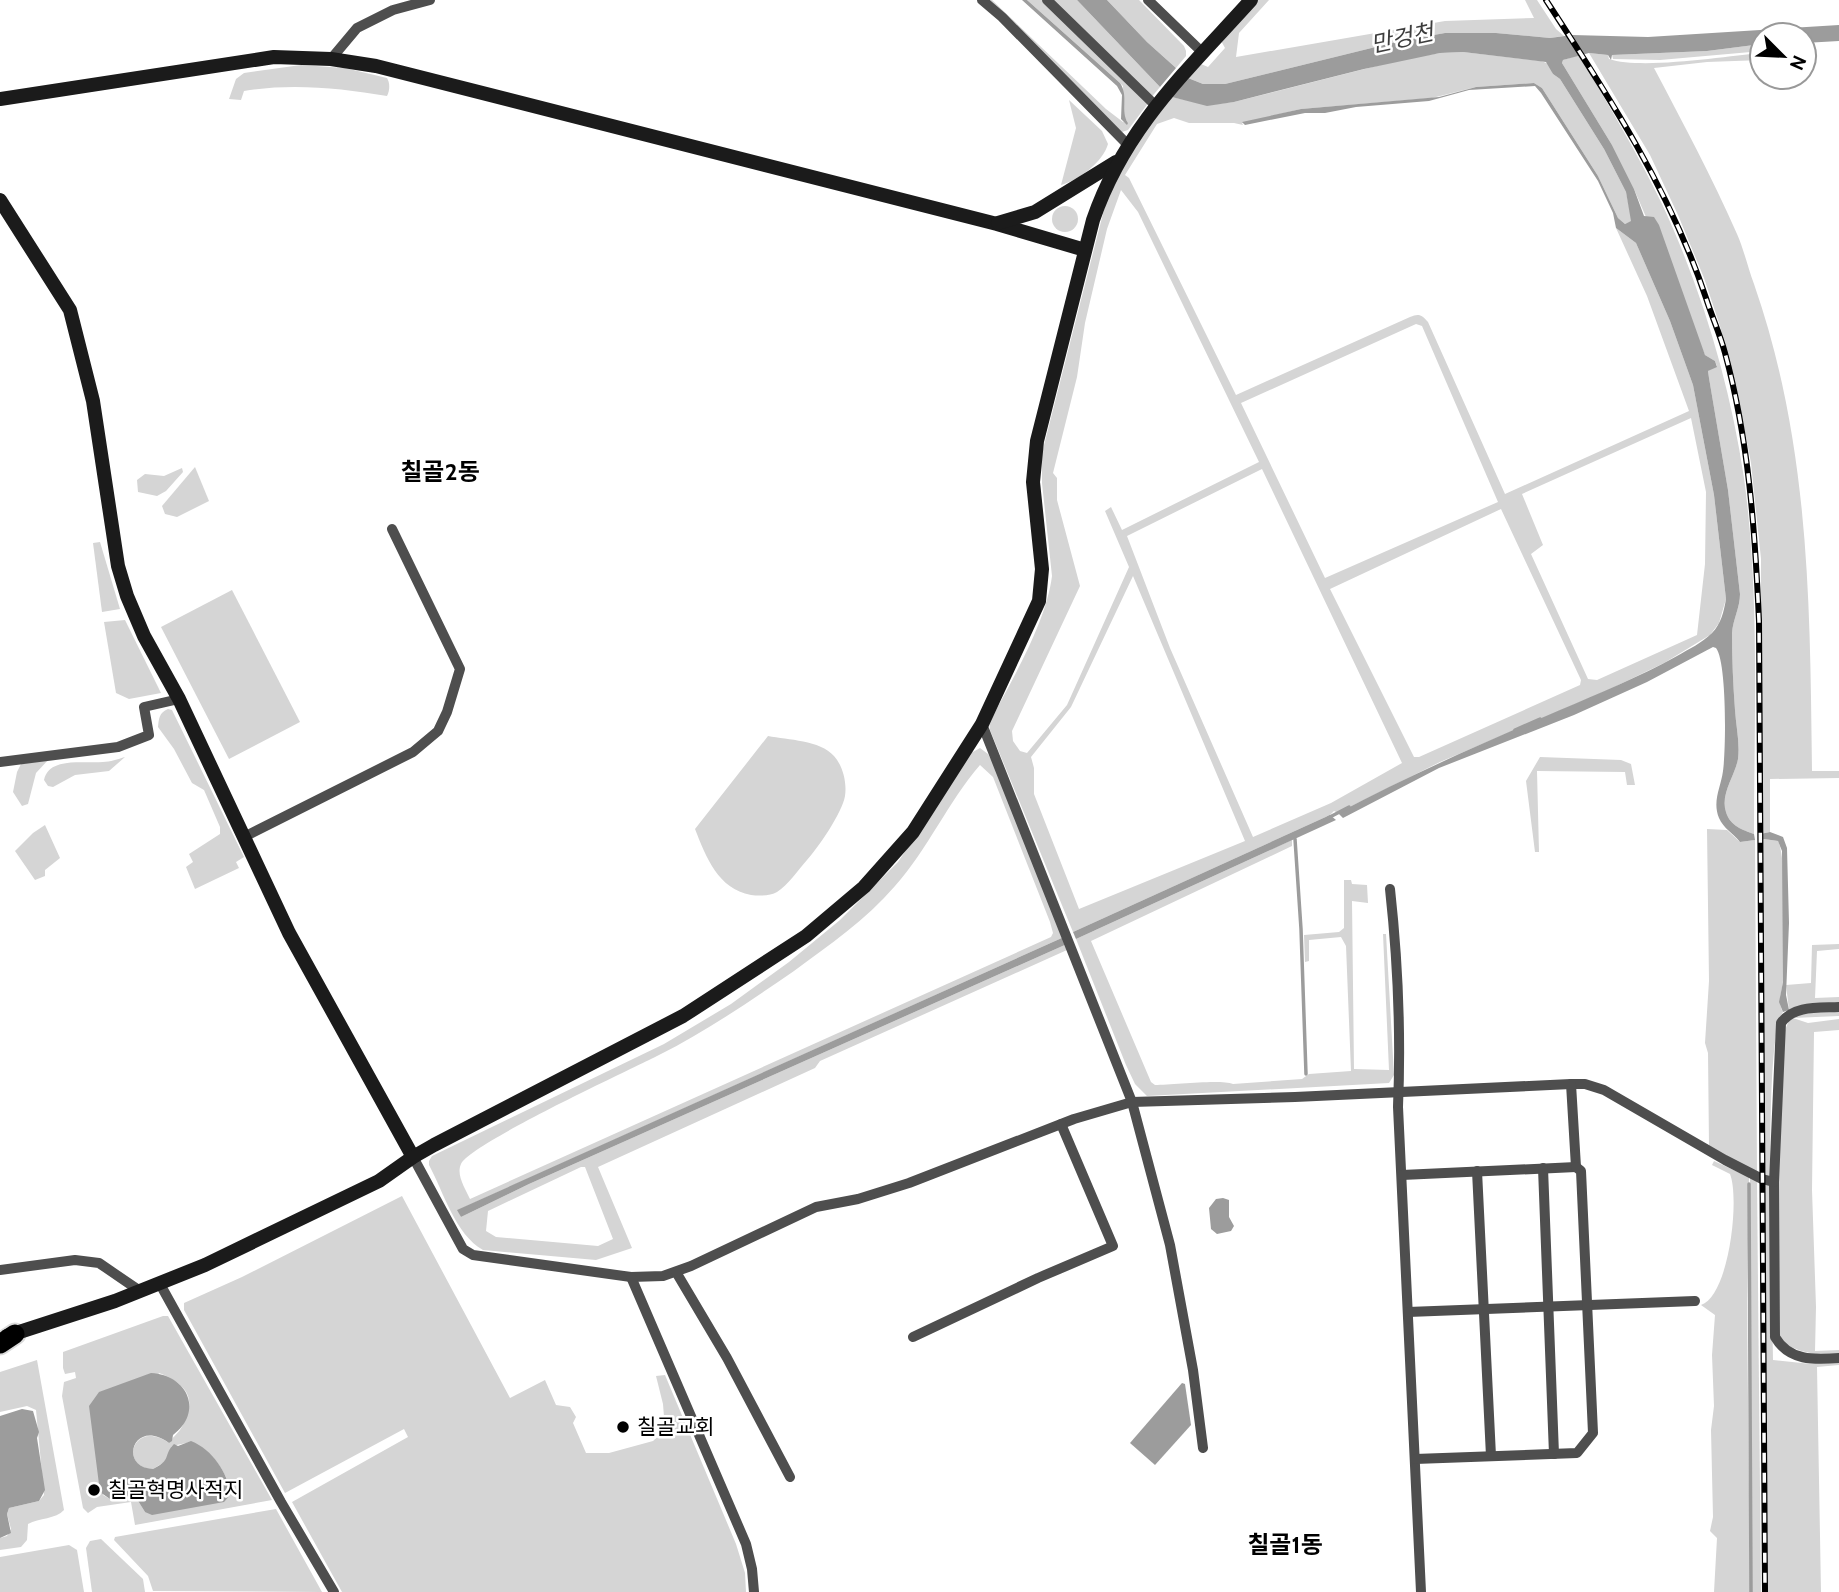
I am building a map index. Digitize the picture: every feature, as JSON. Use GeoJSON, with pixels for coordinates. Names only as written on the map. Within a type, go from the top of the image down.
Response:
{"type":"FeatureCollection","features":[{"type":"Feature","properties":{"kind":"street"},"geometry":{"type":"LineString","coordinates":[[331,59],[357,28],[393,10],[430,0]]}},
{"type":"Feature","properties":{"kind":"street"},"geometry":{"type":"LineString","coordinates":[[982,0],[1128,145]]}},
{"type":"Feature","properties":{"kind":"street"},"geometry":{"type":"LineString","coordinates":[[1047,0],[1157,103]]}},
{"type":"Feature","properties":{"kind":"street"},"geometry":{"type":"LineString","coordinates":[[1148,0],[1199,57]]}},
{"type":"Feature","properties":{"kind":"street"},"geometry":{"type":"LineString","coordinates":[[5,1338],[160,1284],[248,1246],[379,1181],[413,1157],[683,1016],[806,936],[864,887],[891,859],[913,832],[982,724],[1039,601],[1042,569],[1033,482],[1037,441],[1100,199],[1118,160],[1157,103],[1251,0]]}},
{"type":"Feature","properties":{"kind":"street"},"geometry":{"type":"LineString","coordinates":[[0,99],[274,57],[331,59],[376,66],[997,224],[1085,250]]}},
{"type":"Feature","properties":{"kind":"street"},"geometry":{"type":"LineString","coordinates":[[997,224],[1035,212],[1118,160]]}},
{"type":"Feature","properties":{"kind":"street"},"geometry":{"type":"LineString","coordinates":[[0,200],[70,310],[93,401],[118,566],[144,636],[179,699],[289,933],[463,1249],[473,1255],[631,1277],[663,1276],[816,1207],[858,1199],[909,1183],[1061,1124],[1132,1102],[1572,1084],[1594,1086],[1725,1160],[1762,1179],[1774,1181]]}},
{"type":"Feature","properties":{"kind":"street"},"geometry":{"type":"LineString","coordinates":[[244,837],[413,751],[438,731],[447,712],[460,669],[392,529]]}},
{"type":"Feature","properties":{"kind":"street"},"geometry":{"type":"LineString","coordinates":[[0,762],[118,747],[149,735],[144,707],[179,699]]}},
{"type":"Feature","properties":{"kind":"street"},"geometry":{"type":"LineString","coordinates":[[982,724],[1132,1102],[1170,1245],[1193,1370],[1203,1448]]}},
{"type":"Feature","properties":{"kind":"street"},"geometry":{"type":"LineString","coordinates":[[1391,889],[1397,956],[1402,1175],[1421,1592]]}},
{"type":"Feature","properties":{"kind":"street"},"geometry":{"type":"LineString","coordinates":[[1839,1007],[1799,1010],[1781,1023],[1774,1181],[1775,1337],[1787,1351],[1807,1359],[1839,1358]]}},
{"type":"Feature","properties":{"kind":"street"},"geometry":{"type":"LineString","coordinates":[[1572,1084],[1576,1167]]}},
{"type":"Feature","properties":{"kind":"street"},"geometry":{"type":"LineString","coordinates":[[913,1338],[1038,1278],[1113,1246],[1061,1124]]}},
{"type":"Feature","properties":{"kind":"street"},"geometry":{"type":"LineString","coordinates":[[1402,1175],[1576,1167],[1581,1171],[1593,1433],[1577,1453],[1415,1459]]}},
{"type":"Feature","properties":{"kind":"street"},"geometry":{"type":"LineString","coordinates":[[1543,1168],[1555,1454]]}},
{"type":"Feature","properties":{"kind":"street"},"geometry":{"type":"LineString","coordinates":[[1477,1171],[1491,1456]]}},
{"type":"Feature","properties":{"kind":"street"},"geometry":{"type":"LineString","coordinates":[[0,1270],[75,1260],[99,1263],[140,1291]]}},
{"type":"Feature","properties":{"kind":"street"},"geometry":{"type":"LineString","coordinates":[[676,1272],[727,1358],[790,1477]]}},
{"type":"Feature","properties":{"kind":"street"},"geometry":{"type":"LineString","coordinates":[[631,1277],[746,1544],[754,1592]]}},
{"type":"Feature","properties":{"kind":"street"},"geometry":{"type":"LineString","coordinates":[[160,1284],[334,1592]]}},
{"type":"Feature","properties":{"kind":"street"},"geometry":{"type":"LineString","coordinates":[[1408,1312],[1695,1301]]}},
{"type":"Feature","properties":{"kind":"shaded area"},"geometry":{"type":"Polygon","coordinates":[[[987,0],[992,0],[1106,109],[1128,123],[1124,117],[1123,86],[1027,0],[1044,0],[1149,102],[1128,130],[1122,132],[987,0]]]}},
{"type":"Feature","properties":{"kind":"shaded area"},"geometry":{"type":"Polygon","coordinates":[[[1022,0],[1027,0],[1120,83],[1124,93],[1127,125],[1121,119],[1122,95],[1117,86],[1022,0]]]}},
{"type":"Feature","properties":{"kind":"shaded area"},"geometry":{"type":"Polygon","coordinates":[[[1049,0],[1077,0],[1160,87],[1150,99],[1049,0]]]}},
{"type":"Feature","properties":{"kind":"shaded area"},"geometry":{"type":"Polygon","coordinates":[[[1077,0],[1107,0],[1176,68],[1160,87],[1077,0]]]}},
{"type":"Feature","properties":{"kind":"shaded area"},"geometry":{"type":"Polygon","coordinates":[[[1107,0],[1139,0],[1184,46],[1186,56],[1176,68],[1147,42],[1107,0]]]}},
{"type":"Feature","properties":{"kind":"shaded area"},"geometry":{"type":"Polygon","coordinates":[[[1255,0],[1269,0],[1239,33],[1236,57],[1445,21],[1534,18],[1525,0],[1537,0],[1556,29],[1564,36],[1550,38],[1496,33],[1445,33],[1400,41],[1225,84],[1203,84],[1188,78],[1201,64],[1208,67],[1225,48],[1220,39],[1255,0]]]}},
{"type":"Feature","properties":{"kind":"shaded area"},"geometry":{"type":"Polygon","coordinates":[[[1839,25],[1839,41],[1818,42],[1818,26],[1839,25]]]}},
{"type":"Feature","properties":{"kind":"shaded area"},"geometry":{"type":"Polygon","coordinates":[[[1748,31],[1748,46],[1707,51],[1612,55],[1611,60],[1608,55],[1589,53],[1563,60],[1562,63],[1612,145],[1644,216],[1654,217],[1659,225],[1705,355],[1715,361],[1717,367],[1708,371],[1728,490],[1740,594],[1732,633],[1738,759],[1726,792],[1725,805],[1731,821],[1737,827],[1754,834],[1755,840],[1740,842],[1723,825],[1717,812],[1724,760],[1725,707],[1720,656],[1713,647],[1647,682],[1574,715],[1439,768],[1343,818],[1338,813],[1393,785],[1648,671],[1695,646],[1715,629],[1722,617],[1726,599],[1714,495],[1693,385],[1670,321],[1636,243],[1616,228],[1613,213],[1598,181],[1535,86],[1469,90],[1429,101],[1305,113],[1245,125],[1242,122],[1301,109],[1439,97],[1476,87],[1534,83],[1542,88],[1598,176],[1618,218],[1625,224],[1631,221],[1626,192],[1604,149],[1560,79],[1553,74],[1546,62],[1463,52],[1440,53],[1234,102],[1207,106],[1172,97],[1188,78],[1203,84],[1225,84],[1400,41],[1445,33],[1496,33],[1550,38],[1572,35],[1648,37],[1748,31]]]}},
{"type":"Feature","properties":{"kind":"shaded area"},"geometry":{"type":"Polygon","coordinates":[[[1748,46],[1748,52],[1660,60],[1613,59],[1612,55],[1707,51],[1748,46]]]}},
{"type":"Feature","properties":{"kind":"shaded area"},"geometry":{"type":"Polygon","coordinates":[[[1463,52],[1549,64],[1604,149],[1626,192],[1632,221],[1625,224],[1618,218],[1598,176],[1542,88],[1534,83],[1476,87],[1432,98],[1301,109],[1242,123],[1243,125],[1189,123],[1174,118],[1157,124],[1125,175],[1129,178],[1236,395],[1410,317],[1420,315],[1428,322],[1505,494],[1689,411],[1647,296],[1616,228],[1636,243],[1670,321],[1693,385],[1714,495],[1726,599],[1719,623],[1710,635],[1664,663],[1606,691],[1440,762],[1338,813],[1334,811],[1073,932],[989,723],[1027,651],[1049,594],[1052,576],[1042,483],[1042,453],[1108,194],[1136,142],[1172,97],[1208,105],[1234,102],[1404,59],[1463,52]],[[1121,190],[1107,229],[1085,323],[1077,377],[1053,473],[1057,478],[1057,500],[1080,586],[1012,731],[1013,741],[1020,751],[1027,753],[1067,705],[1129,567],[1105,511],[1111,507],[1122,530],[1259,462],[1138,212],[1121,190]],[[1416,324],[1241,403],[1325,578],[1498,502],[1422,326],[1416,324]],[[1691,418],[1522,494],[1543,545],[1531,554],[1588,679],[1597,680],[1697,635],[1705,564],[1706,492],[1691,418]],[[1262,469],[1127,536],[1170,648],[1253,837],[1331,803],[1402,763],[1262,469]],[[1501,509],[1330,589],[1414,757],[1580,685],[1581,680],[1501,509]],[[1133,576],[1071,707],[1031,757],[1034,768],[1034,794],[1079,909],[1245,841],[1133,576]]]}},
{"type":"Feature","properties":{"kind":"shaded area"},"geometry":{"type":"Polygon","coordinates":[[[1589,53],[1608,55],[1609,59],[1624,62],[1642,63],[1748,54],[1748,61],[1654,68],[1742,246],[1772,344],[1786,405],[1803,525],[1808,586],[1812,771],[1839,771],[1839,778],[1770,779],[1770,832],[1760,834],[1761,559],[1751,463],[1720,326],[1704,278],[1650,155],[1589,53]]]}},
{"type":"Feature","properties":{"kind":"shaded area"},"geometry":{"type":"Polygon","coordinates":[[[1579,55],[1662,204],[1702,304],[1731,408],[1744,478],[1752,566],[1755,656],[1754,834],[1734,824],[1728,817],[1725,805],[1726,792],[1738,759],[1732,633],[1740,594],[1728,490],[1708,371],[1717,366],[1715,361],[1705,355],[1634,189],[1612,145],[1562,63],[1563,60],[1579,55]]]}},
{"type":"Feature","properties":{"kind":"shaded area"},"geometry":{"type":"Polygon","coordinates":[[[301,65],[345,68],[387,78],[388,94],[280,87],[244,91],[241,100],[229,99],[236,79],[244,73],[301,65]]]}},
{"type":"Feature","properties":{"kind":"shaded area"},"geometry":{"type":"Polygon","coordinates":[[[1069,100],[1102,131],[1108,144],[1101,157],[1089,169],[1061,185],[1076,128],[1069,100]]]}},
{"type":"Feature","properties":{"kind":"shaded area"},"geometry":{"type":"Polygon","coordinates":[[[1065,206],[1074,210],[1078,219],[1074,228],[1065,232],[1056,228],[1052,219],[1056,210],[1065,206]]]}},
{"type":"Feature","properties":{"kind":"shaded area"},"geometry":{"type":"Polygon","coordinates":[[[195,467],[209,501],[177,517],[165,514],[162,506],[195,467]]]}},
{"type":"Feature","properties":{"kind":"shaded area"},"geometry":{"type":"Polygon","coordinates":[[[182,468],[183,472],[166,491],[157,496],[138,492],[137,480],[145,474],[164,476],[182,468]]]}},
{"type":"Feature","properties":{"kind":"shaded area"},"geometry":{"type":"Polygon","coordinates":[[[100,542],[120,609],[102,612],[93,543],[100,542]]]}},
{"type":"Feature","properties":{"kind":"shaded area"},"geometry":{"type":"Polygon","coordinates":[[[232,590],[300,722],[229,759],[161,627],[232,590]]]}},
{"type":"Feature","properties":{"kind":"shaded area"},"geometry":{"type":"Polygon","coordinates":[[[125,620],[161,693],[129,699],[116,693],[104,622],[125,620]]]}},
{"type":"Feature","properties":{"kind":"shaded area"},"geometry":{"type":"Polygon","coordinates":[[[168,709],[172,710],[244,857],[236,862],[239,868],[195,889],[186,867],[193,862],[189,854],[220,834],[220,827],[204,790],[192,783],[174,749],[158,727],[160,716],[168,709]]]}},
{"type":"Feature","properties":{"kind":"shaded area"},"geometry":{"type":"Polygon","coordinates":[[[768,736],[812,744],[828,751],[840,765],[844,775],[845,796],[829,830],[793,877],[774,893],[754,895],[740,892],[722,879],[709,861],[695,829],[768,736]]]}},
{"type":"Feature","properties":{"kind":"shaded area"},"geometry":{"type":"Polygon","coordinates":[[[980,748],[988,754],[997,770],[1064,937],[458,1210],[461,1217],[529,1184],[1067,944],[1067,950],[820,1061],[815,1068],[598,1167],[632,1248],[596,1260],[483,1250],[473,1243],[445,1200],[429,1165],[432,1156],[664,1044],[731,1004],[789,962],[840,920],[898,862],[971,753],[980,748]],[[980,765],[907,872],[860,921],[794,971],[711,1026],[677,1046],[520,1125],[471,1154],[460,1168],[462,1182],[470,1199],[1051,937],[1053,933],[1050,922],[993,777],[980,765]],[[585,1167],[488,1211],[486,1231],[496,1237],[598,1246],[613,1239],[585,1167]]]}},
{"type":"Feature","properties":{"kind":"shaded area"},"geometry":{"type":"Polygon","coordinates":[[[125,757],[109,771],[75,775],[53,787],[48,786],[44,780],[47,772],[60,764],[106,762],[125,757]]]}},
{"type":"Feature","properties":{"kind":"shaded area"},"geometry":{"type":"Polygon","coordinates":[[[1540,757],[1621,760],[1631,764],[1635,785],[1627,785],[1625,772],[1537,771],[1539,852],[1535,852],[1526,781],[1540,757]]]}},
{"type":"Feature","properties":{"kind":"shaded area"},"geometry":{"type":"Polygon","coordinates":[[[49,759],[36,773],[28,804],[22,806],[13,792],[21,764],[49,759]]]}},
{"type":"Feature","properties":{"kind":"shaded area"},"geometry":{"type":"Polygon","coordinates":[[[1330,815],[1336,820],[1076,939],[1073,932],[1330,815]]]}},
{"type":"Feature","properties":{"kind":"shaded area"},"geometry":{"type":"Polygon","coordinates":[[[45,825],[60,858],[45,870],[45,876],[35,880],[15,851],[45,825]]]}},
{"type":"Feature","properties":{"kind":"shaded area"},"geometry":{"type":"Polygon","coordinates":[[[1707,829],[1727,830],[1740,842],[1755,840],[1757,1173],[1709,1146],[1708,1053],[1705,1043],[1709,981],[1707,829]]]}},
{"type":"Feature","properties":{"kind":"shaded area"},"geometry":{"type":"Polygon","coordinates":[[[1770,832],[1783,837],[1787,848],[1789,923],[1786,995],[1789,1010],[1783,1012],[1779,1002],[1783,982],[1782,851],[1778,841],[1760,841],[1760,834],[1770,832]]]}},
{"type":"Feature","properties":{"kind":"shaded area"},"geometry":{"type":"Polygon","coordinates":[[[1292,840],[1292,846],[1091,941],[1151,1082],[1155,1085],[1207,1082],[1233,1084],[1302,1079],[1309,1074],[1351,1071],[1346,946],[1341,937],[1309,940],[1309,961],[1305,962],[1304,935],[1339,932],[1344,928],[1344,880],[1351,880],[1352,884],[1367,885],[1368,903],[1352,901],[1354,1069],[1389,1070],[1383,934],[1386,934],[1394,1075],[1389,1083],[1147,1096],[1135,1084],[1126,1065],[1076,939],[1292,840]]]}},
{"type":"Feature","properties":{"kind":"shaded area"},"geometry":{"type":"Polygon","coordinates":[[[1760,841],[1778,841],[1781,851],[1785,931],[1780,1000],[1783,1012],[1778,1023],[1773,1064],[1770,1176],[1763,1177],[1760,841]]]}},
{"type":"Feature","properties":{"kind":"shaded area"},"geometry":{"type":"Polygon","coordinates":[[[1064,937],[1067,944],[529,1184],[461,1217],[457,1210],[1064,937]]]}},
{"type":"Feature","properties":{"kind":"shaded area"},"geometry":{"type":"Polygon","coordinates":[[[1839,944],[1839,949],[1817,951],[1815,998],[1839,997],[1839,1003],[1789,1010],[1786,985],[1811,983],[1812,945],[1839,944]]]}},
{"type":"Feature","properties":{"kind":"shaded area"},"geometry":{"type":"Polygon","coordinates":[[[1839,1009],[1839,1016],[1793,1018],[1808,1023],[1839,1019],[1839,1030],[1814,1032],[1812,1190],[1815,1351],[1839,1350],[1839,1353],[1815,1353],[1801,1351],[1780,1340],[1778,1201],[1782,1038],[1791,1015],[1839,1009]]]}},
{"type":"Feature","properties":{"kind":"shaded area"},"geometry":{"type":"Polygon","coordinates":[[[1714,1161],[1749,1177],[1747,1301],[1750,1592],[1714,1592],[1717,1538],[1710,1531],[1713,1517],[1711,1430],[1714,1406],[1712,1355],[1715,1315],[1701,1305],[1711,1298],[1725,1266],[1734,1204],[1730,1174],[1712,1165],[1714,1161]]]}},
{"type":"Feature","properties":{"kind":"shaded area"},"geometry":{"type":"Polygon","coordinates":[[[1750,1178],[1757,1181],[1761,1592],[1752,1592],[1750,1178]]]}},
{"type":"Feature","properties":{"kind":"shaded area"},"geometry":{"type":"Polygon","coordinates":[[[1764,1183],[1770,1185],[1773,1360],[1811,1364],[1839,1360],[1839,1365],[1817,1367],[1821,1592],[1768,1592],[1764,1183]]]}},
{"type":"Feature","properties":{"kind":"shaded area"},"geometry":{"type":"Polygon","coordinates":[[[402,1196],[510,1398],[545,1380],[556,1405],[570,1407],[576,1417],[573,1423],[586,1453],[609,1453],[653,1441],[665,1430],[663,1404],[656,1376],[665,1375],[736,1544],[745,1573],[746,1592],[342,1592],[292,1502],[408,1437],[404,1429],[285,1493],[184,1310],[184,1303],[242,1277],[402,1196]]]}},
{"type":"Feature","properties":{"kind":"shaded area"},"geometry":{"type":"Polygon","coordinates":[[[1216,1199],[1229,1200],[1229,1217],[1234,1226],[1231,1231],[1217,1234],[1211,1229],[1209,1208],[1216,1199]]]}},
{"type":"Feature","properties":{"kind":"shaded area"},"geometry":{"type":"Polygon","coordinates":[[[168,1316],[272,1500],[135,1525],[131,1502],[97,1507],[88,1513],[83,1508],[62,1396],[64,1382],[76,1378],[75,1372],[65,1374],[63,1352],[168,1316]],[[159,1373],[103,1495],[110,1499],[135,1496],[145,1512],[230,1487],[215,1460],[191,1442],[172,1446],[166,1461],[153,1469],[142,1467],[136,1461],[134,1446],[139,1440],[146,1436],[157,1437],[169,1443],[181,1428],[187,1414],[187,1393],[178,1383],[159,1373]]]}},
{"type":"Feature","properties":{"kind":"shaded area"},"geometry":{"type":"Polygon","coordinates":[[[37,1360],[64,1510],[57,1515],[28,1524],[27,1540],[21,1547],[0,1550],[0,1538],[7,1536],[11,1529],[7,1514],[9,1508],[39,1501],[44,1495],[36,1410],[27,1406],[0,1412],[0,1372],[37,1360]]]}},
{"type":"Feature","properties":{"kind":"shaded area"},"geometry":{"type":"Polygon","coordinates":[[[151,1373],[164,1375],[182,1387],[188,1396],[188,1416],[169,1443],[157,1437],[146,1436],[139,1440],[133,1453],[136,1461],[142,1467],[153,1469],[163,1463],[174,1444],[178,1446],[191,1441],[206,1450],[222,1470],[231,1494],[224,1502],[152,1515],[145,1512],[135,1496],[110,1499],[100,1492],[89,1406],[99,1392],[151,1373]]]}},
{"type":"Feature","properties":{"kind":"shaded area"},"geometry":{"type":"Polygon","coordinates":[[[1182,1383],[1185,1384],[1191,1425],[1155,1465],[1130,1443],[1182,1383]]]}},
{"type":"Feature","properties":{"kind":"shaded area"},"geometry":{"type":"Polygon","coordinates":[[[22,1409],[33,1411],[39,1432],[37,1438],[45,1490],[39,1501],[9,1508],[7,1514],[11,1533],[0,1538],[0,1416],[22,1409]]]}},
{"type":"Feature","properties":{"kind":"shaded area"},"geometry":{"type":"Polygon","coordinates":[[[276,1509],[322,1592],[153,1591],[148,1576],[114,1540],[115,1537],[276,1509]]]}},
{"type":"Feature","properties":{"kind":"shaded area"},"geometry":{"type":"Polygon","coordinates":[[[101,1539],[143,1579],[145,1592],[92,1592],[86,1548],[90,1541],[101,1539]]]}},
{"type":"Feature","properties":{"kind":"shaded area"},"geometry":{"type":"Polygon","coordinates":[[[69,1545],[77,1550],[84,1592],[0,1592],[0,1557],[69,1545]]]}},
{"type":"Feature","properties":{"kind":"waterway"},"geometry":{"type":"LineString","coordinates":[[1515,730],[1540,719]]}},
{"type":"Feature","properties":{"kind":"waterway"},"geometry":{"type":"LineString","coordinates":[[1328,818],[1349,807]]}},
{"type":"Feature","properties":{"kind":"waterway"},"geometry":{"type":"LineString","coordinates":[[1295,839],[1306,1074]]}},
{"type":"Feature","properties":{"kind":"waterway"},"geometry":{"type":"LineString","coordinates":[[1749,1184],[1751,1592]]}},
{"type":"Feature","properties":{"kind":"railway"},"geometry":{"type":"LineString","coordinates":[[1546,0],[1636,144],[1675,219],[1723,346],[1745,453],[1753,520],[1759,621],[1765,1592]]}},
{"type":"Feature","properties":{"kind":"place","name":"칠골교회"},"geometry":{"type":"Point","coordinates":[623,1427]}},
{"type":"Feature","properties":{"kind":"place","name":"칠골혁명사적지"},"geometry":{"type":"Point","coordinates":[94,1490]}},
{"type":"Feature","properties":{"kind":"district","name":"칠골2동"},"geometry":{"type":"Point","coordinates":[440,472]}},
{"type":"Feature","properties":{"kind":"district","name":"칠골1동"},"geometry":{"type":"Point","coordinates":[1285,1545]}},
{"type":"Feature","properties":{"kind":"water label","name":"만겅천"},"geometry":{"type":"Point","coordinates":[1402,38]}}]}
